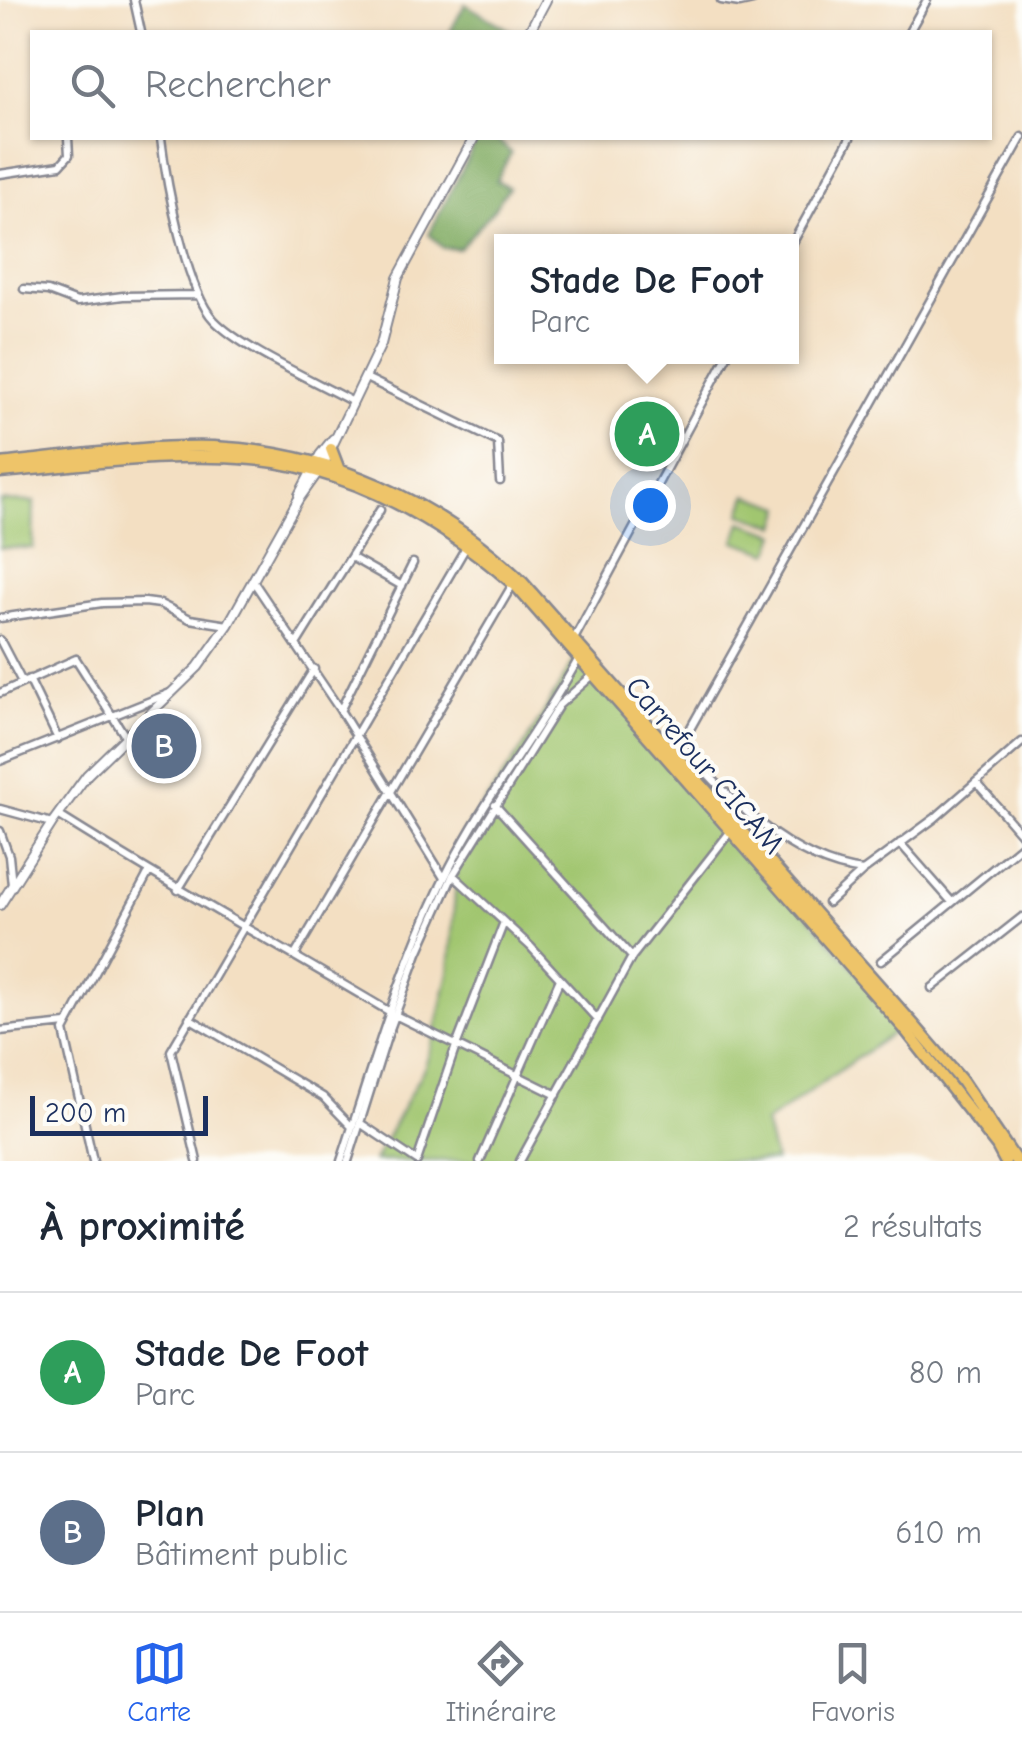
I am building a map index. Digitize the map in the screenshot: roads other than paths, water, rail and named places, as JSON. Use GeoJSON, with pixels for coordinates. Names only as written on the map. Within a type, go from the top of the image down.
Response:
{"type":"FeatureCollection","features":[{"type":"Feature","properties":{"kind":"main road"},"geometry":{"type":"LineString","coordinates":[[0,464],[210,447],[256,450],[318,467]]}},
{"type":"Feature","properties":{"kind":"main road"},"geometry":{"type":"LineString","coordinates":[[330,449],[340,470]]}},
{"type":"Feature","properties":{"kind":"main road"},"geometry":{"type":"LineString","coordinates":[[0,472],[176,458],[251,459],[340,470],[424,506],[478,543],[522,582],[676,749],[961,1080],[1016,1161]]}},
{"type":"Feature","properties":{"kind":"main road","name":"Carrefour CICAM"},"geometry":{"type":"LineString","coordinates":[[318,467],[416,512],[513,584],[904,1028],[1004,1161]]}},
{"type":"Feature","properties":{"kind":"street"},"geometry":{"type":"LineString","coordinates":[[134,0],[141,30]]}},
{"type":"Feature","properties":{"kind":"street"},"geometry":{"type":"LineString","coordinates":[[530,30],[546,0]]}},
{"type":"Feature","properties":{"kind":"street"},"geometry":{"type":"LineString","coordinates":[[721,0],[753,0]]}},
{"type":"Feature","properties":{"kind":"street"},"geometry":{"type":"LineString","coordinates":[[910,30],[927,0]]}},
{"type":"Feature","properties":{"kind":"street"},"geometry":{"type":"LineString","coordinates":[[863,871],[812,858],[789,845],[676,749],[1022,137]]}},
{"type":"Feature","properties":{"kind":"street"},"geometry":{"type":"LineString","coordinates":[[0,174],[60,164],[70,155],[68,140]]}},
{"type":"Feature","properties":{"kind":"street"},"geometry":{"type":"LineString","coordinates":[[161,140],[169,198],[197,295],[212,318],[232,335],[352,402]]}},
{"type":"Feature","properties":{"kind":"street"},"geometry":{"type":"LineString","coordinates":[[318,467],[381,344],[398,278],[473,140]]}},
{"type":"Feature","properties":{"kind":"street"},"geometry":{"type":"LineString","coordinates":[[797,234],[849,140]]}},
{"type":"Feature","properties":{"kind":"street"},"geometry":{"type":"LineString","coordinates":[[24,288],[48,291],[77,302],[123,296],[197,295]]}},
{"type":"Feature","properties":{"kind":"street"},"geometry":{"type":"LineString","coordinates":[[573,640],[723,364]]}},
{"type":"Feature","properties":{"kind":"street"},"geometry":{"type":"LineString","coordinates":[[366,378],[494,439],[500,447],[500,482]]}},
{"type":"Feature","properties":{"kind":"street"},"geometry":{"type":"LineString","coordinates":[[0,906],[87,776],[198,667],[228,625],[336,436]]}},
{"type":"Feature","properties":{"kind":"street"},"geometry":{"type":"LineString","coordinates":[[297,643],[380,510]]}},
{"type":"Feature","properties":{"kind":"street"},"geometry":{"type":"LineString","coordinates":[[197,1161],[171,1051],[466,546]]}},
{"type":"Feature","properties":{"kind":"street"},"geometry":{"type":"LineString","coordinates":[[351,557],[402,586]]}},
{"type":"Feature","properties":{"kind":"street"},"geometry":{"type":"LineString","coordinates":[[340,710],[413,563]]}},
{"type":"Feature","properties":{"kind":"street"},"geometry":{"type":"LineString","coordinates":[[254,581],[314,669],[444,879]]}},
{"type":"Feature","properties":{"kind":"street"},"geometry":{"type":"LineString","coordinates":[[295,955],[513,584]]}},
{"type":"Feature","properties":{"kind":"street"},"geometry":{"type":"LineString","coordinates":[[0,618],[102,602],[144,602],[160,604],[190,619],[228,625]]}},
{"type":"Feature","properties":{"kind":"street"},"geometry":{"type":"LineString","coordinates":[[0,640],[58,739]]}},
{"type":"Feature","properties":{"kind":"street"},"geometry":{"type":"LineString","coordinates":[[347,1161],[413,948],[444,879],[579,658]]}},
{"type":"Feature","properties":{"kind":"street"},"geometry":{"type":"LineString","coordinates":[[0,693],[76,659],[127,739]]}},
{"type":"Feature","properties":{"kind":"street"},"geometry":{"type":"LineString","coordinates":[[178,890],[314,669]]}},
{"type":"Feature","properties":{"kind":"street"},"geometry":{"type":"LineString","coordinates":[[392,1014],[454,875],[495,804],[558,705],[593,675]]}},
{"type":"Feature","properties":{"kind":"street"},"geometry":{"type":"LineString","coordinates":[[0,761],[176,691]]}},
{"type":"Feature","properties":{"kind":"street"},"geometry":{"type":"LineString","coordinates":[[828,903],[1022,742]]}},
{"type":"Feature","properties":{"kind":"street"},"geometry":{"type":"LineString","coordinates":[[976,782],[1022,836]]}},
{"type":"Feature","properties":{"kind":"street"},"geometry":{"type":"LineString","coordinates":[[495,804],[632,957]]}},
{"type":"Feature","properties":{"kind":"street"},"geometry":{"type":"LineString","coordinates":[[0,809],[55,819],[392,1014],[556,1095]]}},
{"type":"Feature","properties":{"kind":"street"},"geometry":{"type":"LineString","coordinates":[[0,831],[12,887]]}},
{"type":"Feature","properties":{"kind":"street"},"geometry":{"type":"LineString","coordinates":[[520,1161],[632,957],[730,832]]}},
{"type":"Feature","properties":{"kind":"street"},"geometry":{"type":"LineString","coordinates":[[900,843],[951,901]]}},
{"type":"Feature","properties":{"kind":"street"},"geometry":{"type":"LineString","coordinates":[[881,961],[1022,845]]}},
{"type":"Feature","properties":{"kind":"street"},"geometry":{"type":"LineString","coordinates":[[93,1161],[64,1038],[66,1024],[149,872]]}},
{"type":"Feature","properties":{"kind":"street"},"geometry":{"type":"LineString","coordinates":[[454,875],[598,1020]]}},
{"type":"Feature","properties":{"kind":"street"},"geometry":{"type":"LineString","coordinates":[[932,988],[1022,917]]}},
{"type":"Feature","properties":{"kind":"street"},"geometry":{"type":"LineString","coordinates":[[189,1018],[323,1097],[356,1125],[417,1161],[504,922]]}},
{"type":"Feature","properties":{"kind":"street"},"geometry":{"type":"LineString","coordinates":[[480,1161],[560,979]]}},
{"type":"Feature","properties":{"kind":"street"},"geometry":{"type":"LineString","coordinates":[[0,1032],[66,1024]]}},
{"type":"Feature","properties":{"kind":"place","name":"Stade De Foot"},"geometry":{"type":"Point","coordinates":[647,434]}},
{"type":"Feature","properties":{"kind":"place","name":"Plan"},"geometry":{"type":"Point","coordinates":[164,746]}}]}
